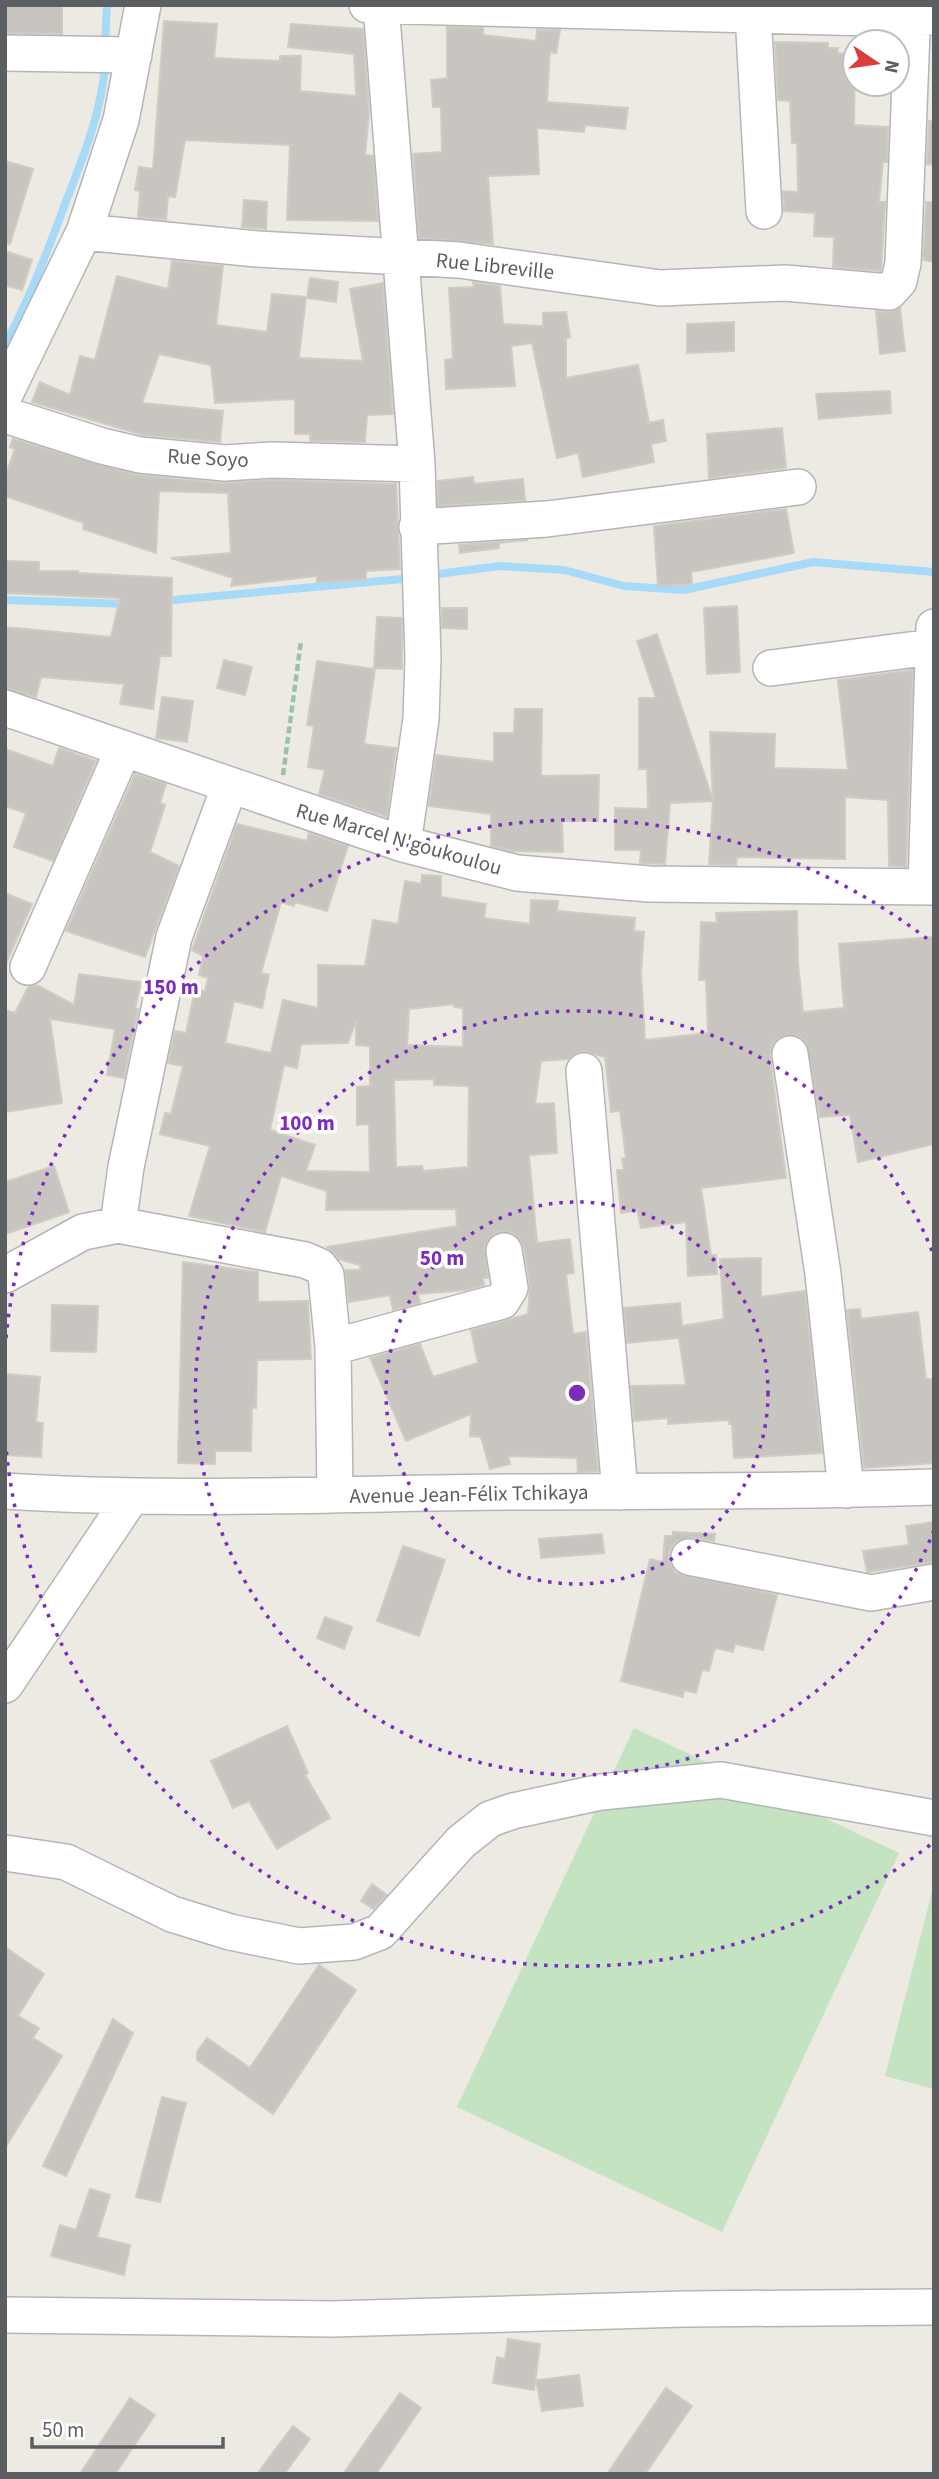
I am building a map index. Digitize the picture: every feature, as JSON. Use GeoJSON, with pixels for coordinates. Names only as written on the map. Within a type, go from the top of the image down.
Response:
{"type":"FeatureCollection","features":[{"type":"Feature","properties":{"kind":"street"},"geometry":{"type":"LineString","coordinates":[[6,394],[84,232],[121,120],[143,5]]}},
{"type":"Feature","properties":{"kind":"street"},"geometry":{"type":"LineString","coordinates":[[367,5],[652,8],[872,18],[920,13]]}},
{"type":"Feature","properties":{"kind":"street"},"geometry":{"type":"LineString","coordinates":[[381,6],[417,464],[423,657],[421,719],[404,844]]}},
{"type":"Feature","properties":{"kind":"street","name":"Rue Libreville"},"geometry":{"type":"LineString","coordinates":[[84,232],[257,249],[459,260],[660,288],[785,283],[872,293],[889,292],[899,281],[903,263],[920,13]]}},
{"type":"Feature","properties":{"kind":"street"},"geometry":{"type":"LineString","coordinates":[[754,14],[764,211]]}},
{"type":"Feature","properties":{"kind":"street"},"geometry":{"type":"LineString","coordinates":[[5,52],[134,55]]}},
{"type":"Feature","properties":{"kind":"street","name":"Rue Soyo"},"geometry":{"type":"LineString","coordinates":[[6,394],[102,446],[140,455],[225,463],[272,460],[417,464]]}},
{"type":"Feature","properties":{"kind":"street"},"geometry":{"type":"LineString","coordinates":[[417,527],[547,519],[798,487]]}},
{"type":"Feature","properties":{"kind":"street"},"geometry":{"type":"LineString","coordinates":[[771,667],[933,637],[930,887]]}},
{"type":"Feature","properties":{"kind":"street","name":"Rue Marcel N'goukoulou"},"geometry":{"type":"LineString","coordinates":[[5,708],[404,844],[531,874],[649,884],[930,887]]}},
{"type":"Feature","properties":{"kind":"street"},"geometry":{"type":"LineString","coordinates":[[28,967],[123,750]]}},
{"type":"Feature","properties":{"kind":"street"},"geometry":{"type":"LineString","coordinates":[[118,1224],[126,1167],[174,937],[230,785]]}},
{"type":"Feature","properties":{"kind":"street"},"geometry":{"type":"LineString","coordinates":[[790,1054],[823,1274],[846,1490]]}},
{"type":"Feature","properties":{"kind":"street"},"geometry":{"type":"LineString","coordinates":[[584,1071],[620,1492]]}},
{"type":"Feature","properties":{"kind":"street"},"geometry":{"type":"LineString","coordinates":[[5,1275],[83,1232],[118,1224],[305,1260],[319,1266],[326,1275],[334,1347],[335,1495]]}},
{"type":"Feature","properties":{"kind":"street"},"geometry":{"type":"LineString","coordinates":[[334,1347],[502,1301],[510,1288],[504,1251]]}},
{"type":"Feature","properties":{"kind":"street","name":"Avenue Jean-Félix Tchikaya"},"geometry":{"type":"LineString","coordinates":[[5,1490],[132,1496],[934,1487]]}},
{"type":"Feature","properties":{"kind":"street"},"geometry":{"type":"LineString","coordinates":[[5,1685],[132,1496]]}},
{"type":"Feature","properties":{"kind":"street"},"geometry":{"type":"LineString","coordinates":[[690,1557],[871,1593],[934,1582]]}},
{"type":"Feature","properties":{"kind":"street"},"geometry":{"type":"LineString","coordinates":[[5,1853],[66,1862],[172,1914],[230,1932],[299,1946],[354,1942],[380,1932],[461,1842],[491,1819],[513,1811],[601,1792],[721,1780],[934,1818]]}},
{"type":"Feature","properties":{"kind":"street"},"geometry":{"type":"LineString","coordinates":[[5,2315],[332,2319],[685,2308],[934,2306]]}},
{"type":"Feature","properties":{"kind":"path"},"geometry":{"type":"LineString","coordinates":[[278,803],[302,641]]}},
{"type":"Feature","properties":{"kind":"green space"},"geometry":{"type":"Polygon","coordinates":[[[634,1728],[899,1853],[722,2232],[457,2107],[634,1728]]]}},
{"type":"Feature","properties":{"kind":"green space"},"geometry":{"type":"Polygon","coordinates":[[[934,1884],[934,2089],[885,2076],[934,1884]]]}},
{"type":"Feature","properties":{"kind":"building"},"geometry":{"type":"Polygon","coordinates":[[[5,5],[62,5],[62,34],[5,33],[5,5]]]}},
{"type":"Feature","properties":{"kind":"building"},"geometry":{"type":"Polygon","coordinates":[[[164,21],[217,24],[214,58],[280,61],[280,56],[301,56],[300,91],[356,96],[354,54],[288,47],[291,24],[363,29],[369,112],[365,155],[373,156],[378,221],[287,220],[290,145],[185,140],[175,197],[168,196],[166,220],[138,217],[140,191],[135,190],[139,167],[153,169],[164,21]]]}},
{"type":"Feature","properties":{"kind":"building"},"geometry":{"type":"Polygon","coordinates":[[[447,27],[483,28],[483,35],[536,41],[537,30],[560,30],[556,53],[550,52],[547,102],[628,108],[625,129],[585,125],[584,132],[537,128],[539,174],[488,176],[493,244],[419,238],[413,154],[442,152],[441,107],[433,107],[431,80],[447,78],[447,27]]]}},
{"type":"Feature","properties":{"kind":"building"},"geometry":{"type":"Polygon","coordinates":[[[775,42],[828,43],[828,48],[838,48],[837,53],[841,53],[841,98],[854,98],[854,125],[888,127],[887,162],[883,162],[879,202],[885,202],[881,271],[833,267],[834,237],[814,236],[815,213],[784,211],[783,191],[798,192],[797,143],[792,143],[790,101],[778,100],[775,42]]]}},
{"type":"Feature","properties":{"kind":"building"},"geometry":{"type":"Polygon","coordinates":[[[929,121],[934,122],[934,165],[927,164],[929,121]]]}},
{"type":"Feature","properties":{"kind":"building"},"geometry":{"type":"Polygon","coordinates":[[[5,161],[33,169],[10,244],[5,243],[5,161]]]}},
{"type":"Feature","properties":{"kind":"building"},"geometry":{"type":"Polygon","coordinates":[[[244,200],[267,202],[266,229],[242,227],[244,200]]]}},
{"type":"Feature","properties":{"kind":"building"},"geometry":{"type":"Polygon","coordinates":[[[926,202],[934,202],[934,262],[923,260],[926,202]]]}},
{"type":"Feature","properties":{"kind":"building"},"geometry":{"type":"Polygon","coordinates":[[[5,251],[32,260],[22,290],[5,285],[5,251]]]}},
{"type":"Feature","properties":{"kind":"building"},"geometry":{"type":"Polygon","coordinates":[[[172,261],[223,266],[216,325],[267,332],[272,294],[306,297],[299,358],[363,361],[350,289],[383,283],[393,414],[367,415],[365,442],[310,441],[310,434],[295,434],[295,399],[215,403],[211,365],[159,354],[142,403],[223,411],[220,442],[143,435],[32,402],[40,382],[70,395],[80,356],[95,360],[117,276],[168,289],[172,261]]]}},
{"type":"Feature","properties":{"kind":"building"},"geometry":{"type":"Polygon","coordinates":[[[310,278],[338,282],[336,302],[307,298],[310,278]]]}},
{"type":"Feature","properties":{"kind":"building"},"geometry":{"type":"Polygon","coordinates":[[[473,282],[500,286],[503,324],[543,326],[543,313],[566,312],[570,337],[566,338],[566,378],[638,365],[649,423],[663,420],[666,441],[651,444],[654,462],[583,477],[578,453],[557,458],[532,343],[511,346],[515,386],[446,389],[445,360],[453,359],[449,288],[474,287],[473,282]]]}},
{"type":"Feature","properties":{"kind":"building"},"geometry":{"type":"Polygon","coordinates":[[[900,308],[905,351],[880,354],[876,311],[888,312],[900,308]]]}},
{"type":"Feature","properties":{"kind":"building"},"geometry":{"type":"Polygon","coordinates":[[[734,322],[734,351],[687,353],[687,324],[734,322]]]}},
{"type":"Feature","properties":{"kind":"building"},"geometry":{"type":"Polygon","coordinates":[[[890,391],[891,413],[819,419],[816,394],[890,391]]]}},
{"type":"Feature","properties":{"kind":"building"},"geometry":{"type":"Polygon","coordinates":[[[782,428],[786,468],[709,478],[707,434],[782,428]]]}},
{"type":"Feature","properties":{"kind":"building"},"geometry":{"type":"Polygon","coordinates":[[[13,439],[138,475],[223,483],[273,480],[396,484],[400,569],[366,571],[366,580],[317,582],[317,576],[231,586],[233,578],[171,558],[231,553],[228,493],[159,491],[156,553],[83,529],[84,523],[5,496],[5,477],[15,449],[10,447],[13,439]]]}},
{"type":"Feature","properties":{"kind":"building"},"geometry":{"type":"Polygon","coordinates":[[[473,477],[474,484],[523,479],[525,500],[438,506],[438,481],[473,477]]]}},
{"type":"Feature","properties":{"kind":"building"},"geometry":{"type":"Polygon","coordinates":[[[786,509],[794,553],[691,572],[692,584],[658,586],[654,526],[786,509]]]}},
{"type":"Feature","properties":{"kind":"building"},"geometry":{"type":"Polygon","coordinates":[[[528,540],[499,543],[499,548],[460,553],[459,545],[528,540]]]}},
{"type":"Feature","properties":{"kind":"building"},"geometry":{"type":"Polygon","coordinates":[[[5,561],[39,562],[39,571],[172,578],[171,656],[160,656],[153,709],[120,704],[124,684],[41,677],[36,697],[5,688],[5,627],[111,637],[120,598],[5,593],[5,561]]]}},
{"type":"Feature","properties":{"kind":"building"},"geometry":{"type":"Polygon","coordinates":[[[737,606],[740,672],[707,674],[704,608],[737,606]]]}},
{"type":"Feature","properties":{"kind":"building"},"geometry":{"type":"Polygon","coordinates":[[[442,608],[467,608],[467,629],[442,628],[442,608]]]}},
{"type":"Feature","properties":{"kind":"building"},"geometry":{"type":"Polygon","coordinates":[[[377,617],[402,618],[402,669],[374,668],[377,617]]]}},
{"type":"Feature","properties":{"kind":"building"},"geometry":{"type":"Polygon","coordinates":[[[657,634],[713,800],[710,732],[775,734],[774,768],[848,770],[838,680],[913,670],[906,867],[889,866],[888,800],[845,797],[845,859],[737,857],[736,865],[709,864],[713,801],[670,803],[665,864],[640,863],[641,850],[615,850],[615,808],[648,809],[647,769],[639,769],[639,698],[656,698],[637,641],[657,634]]]}},
{"type":"Feature","properties":{"kind":"building"},"geometry":{"type":"Polygon","coordinates":[[[224,660],[252,667],[245,695],[217,688],[224,660]]]}},
{"type":"Feature","properties":{"kind":"building"},"geometry":{"type":"Polygon","coordinates":[[[317,661],[375,669],[364,744],[396,748],[387,817],[319,794],[325,770],[308,767],[314,726],[307,725],[317,661]]]}},
{"type":"Feature","properties":{"kind":"building"},"geometry":{"type":"Polygon","coordinates":[[[162,697],[193,701],[187,742],[156,738],[162,697]]]}},
{"type":"Feature","properties":{"kind":"building"},"geometry":{"type":"Polygon","coordinates":[[[515,709],[542,709],[541,776],[599,775],[598,821],[562,821],[563,852],[513,851],[491,846],[491,814],[429,806],[436,755],[494,762],[494,733],[514,733],[515,709]]]}},
{"type":"Feature","properties":{"kind":"building"},"geometry":{"type":"Polygon","coordinates":[[[59,748],[96,761],[53,861],[14,847],[26,813],[5,806],[5,749],[53,766],[59,748]]]}},
{"type":"Feature","properties":{"kind":"building"},"geometry":{"type":"Polygon","coordinates":[[[135,774],[166,784],[160,803],[165,805],[150,852],[179,866],[145,957],[66,931],[135,774]]]}},
{"type":"Feature","properties":{"kind":"building"},"geometry":{"type":"Polygon","coordinates":[[[237,824],[307,841],[309,833],[348,846],[327,911],[295,902],[294,906],[281,902],[261,973],[269,975],[262,1008],[234,1001],[225,1043],[271,1053],[283,1000],[318,1008],[318,965],[365,966],[373,920],[398,924],[405,881],[421,884],[422,875],[441,876],[441,897],[486,904],[484,918],[530,924],[531,900],[558,901],[557,911],[635,918],[634,931],[644,932],[641,972],[645,1040],[708,1033],[706,980],[699,980],[701,922],[717,923],[716,913],[797,911],[803,1012],[844,1008],[839,944],[934,937],[934,1144],[858,1162],[850,1115],[820,1117],[806,1042],[797,1035],[778,1038],[772,1046],[770,1057],[786,1178],[701,1188],[711,1255],[716,1255],[717,1274],[688,1276],[686,1222],[641,1228],[637,1210],[621,1213],[617,1170],[624,1170],[622,1159],[626,1158],[620,1111],[611,1112],[605,1057],[583,1051],[568,1059],[541,1061],[535,1104],[554,1103],[557,1153],[529,1155],[537,1243],[570,1239],[574,1273],[566,1274],[573,1334],[586,1332],[598,1471],[578,1472],[577,1458],[508,1456],[510,1464],[490,1469],[481,1437],[470,1436],[471,1414],[406,1441],[370,1358],[420,1344],[433,1377],[478,1363],[471,1330],[528,1314],[530,1285],[520,1239],[512,1233],[501,1231],[492,1235],[485,1245],[488,1278],[483,1278],[484,1285],[466,1290],[418,1294],[420,1303],[393,1310],[390,1295],[349,1302],[345,1270],[360,1270],[360,1265],[339,1259],[327,1247],[457,1226],[456,1209],[326,1210],[327,1191],[281,1176],[265,1232],[189,1216],[210,1146],[160,1134],[165,1113],[171,1114],[183,1066],[168,1063],[175,1031],[186,1033],[195,990],[205,991],[208,978],[199,975],[203,956],[192,950],[237,824]],[[454,1004],[409,1009],[407,1045],[463,1047],[463,1008],[454,1007],[454,1004]],[[356,1021],[348,1043],[301,1044],[297,1068],[284,1065],[270,1130],[315,1145],[306,1171],[370,1172],[369,1124],[357,1125],[357,1087],[370,1086],[370,1046],[356,1045],[356,1021]],[[434,1079],[394,1080],[396,1167],[422,1166],[423,1171],[468,1167],[469,1086],[434,1085],[434,1079]]]}},
{"type":"Feature","properties":{"kind":"building"},"geometry":{"type":"Polygon","coordinates":[[[5,893],[32,904],[5,966],[5,893]]]}},
{"type":"Feature","properties":{"kind":"building"},"geometry":{"type":"Polygon","coordinates":[[[79,974],[141,982],[124,1078],[107,1075],[115,1029],[50,1019],[62,1103],[5,1112],[5,1010],[15,1013],[28,987],[37,985],[74,1005],[79,974]]]}},
{"type":"Feature","properties":{"kind":"building"},"geometry":{"type":"Polygon","coordinates":[[[54,1166],[69,1212],[5,1234],[5,1182],[54,1166]]]}},
{"type":"Feature","properties":{"kind":"building"},"geometry":{"type":"Polygon","coordinates":[[[761,1258],[761,1297],[805,1291],[822,1453],[734,1458],[732,1424],[729,1424],[729,1420],[668,1424],[668,1418],[634,1421],[631,1386],[686,1385],[679,1338],[627,1343],[624,1308],[680,1303],[682,1326],[724,1319],[720,1259],[761,1258]]]}},
{"type":"Feature","properties":{"kind":"building"},"geometry":{"type":"Polygon","coordinates":[[[183,1262],[258,1272],[258,1302],[308,1301],[311,1359],[257,1360],[256,1408],[252,1407],[251,1451],[215,1451],[215,1464],[178,1463],[183,1262]]]}},
{"type":"Feature","properties":{"kind":"building"},"geometry":{"type":"Polygon","coordinates":[[[52,1305],[98,1306],[96,1352],[51,1351],[52,1305]]]}},
{"type":"Feature","properties":{"kind":"building"},"geometry":{"type":"Polygon","coordinates":[[[860,1309],[861,1319],[918,1312],[926,1379],[934,1379],[934,1463],[864,1468],[847,1310],[860,1309]]]}},
{"type":"Feature","properties":{"kind":"building"},"geometry":{"type":"Polygon","coordinates":[[[5,1374],[40,1377],[36,1422],[43,1423],[41,1457],[5,1455],[5,1374]]]}},
{"type":"Feature","properties":{"kind":"building"},"geometry":{"type":"Polygon","coordinates":[[[934,1522],[934,1562],[867,1572],[863,1551],[909,1545],[906,1526],[934,1522]]]}},
{"type":"Feature","properties":{"kind":"building"},"geometry":{"type":"Polygon","coordinates":[[[673,1532],[715,1534],[714,1541],[692,1537],[674,1543],[669,1552],[670,1563],[676,1573],[777,1595],[763,1650],[735,1644],[733,1652],[715,1648],[709,1671],[702,1670],[696,1693],[684,1690],[683,1697],[621,1681],[650,1559],[663,1562],[665,1536],[673,1536],[673,1532]]]}},
{"type":"Feature","properties":{"kind":"building"},"geometry":{"type":"Polygon","coordinates":[[[602,1534],[604,1553],[541,1558],[539,1539],[602,1534]]]}},
{"type":"Feature","properties":{"kind":"building"},"geometry":{"type":"Polygon","coordinates":[[[403,1546],[445,1560],[419,1636],[377,1621],[403,1546]]]}},
{"type":"Feature","properties":{"kind":"building"},"geometry":{"type":"Polygon","coordinates":[[[325,1617],[352,1627],[344,1649],[317,1638],[325,1617]]]}},
{"type":"Feature","properties":{"kind":"building"},"geometry":{"type":"Polygon","coordinates":[[[287,1726],[308,1773],[305,1775],[330,1818],[277,1849],[249,1801],[233,1808],[211,1761],[287,1726]]]}},
{"type":"Feature","properties":{"kind":"building"},"geometry":{"type":"Polygon","coordinates":[[[372,1884],[387,1895],[373,1909],[361,1901],[372,1884]]]}},
{"type":"Feature","properties":{"kind":"building"},"geometry":{"type":"Polygon","coordinates":[[[5,1947],[44,1974],[18,2016],[39,2028],[33,2038],[62,2056],[5,2148],[5,1947]]]}},
{"type":"Feature","properties":{"kind":"building"},"geometry":{"type":"Polygon","coordinates":[[[319,1965],[356,1990],[273,2114],[197,2060],[197,2052],[207,2038],[250,2068],[319,1965]]]}},
{"type":"Feature","properties":{"kind":"building"},"geometry":{"type":"Polygon","coordinates":[[[113,2019],[133,2033],[66,2176],[43,2166],[113,2019]]]}},
{"type":"Feature","properties":{"kind":"building"},"geometry":{"type":"Polygon","coordinates":[[[162,2097],[186,2103],[160,2202],[136,2197],[162,2097]]]}},
{"type":"Feature","properties":{"kind":"building"},"geometry":{"type":"Polygon","coordinates":[[[90,2189],[110,2195],[97,2237],[130,2245],[124,2275],[51,2256],[60,2225],[76,2230],[90,2189]]]}},
{"type":"Feature","properties":{"kind":"building"},"geometry":{"type":"Polygon","coordinates":[[[508,2339],[540,2344],[534,2390],[493,2383],[497,2357],[505,2359],[508,2339]]]}},
{"type":"Feature","properties":{"kind":"building"},"geometry":{"type":"Polygon","coordinates":[[[579,2375],[583,2406],[542,2411],[536,2380],[579,2375]]]}},
{"type":"Feature","properties":{"kind":"building"},"geometry":{"type":"Polygon","coordinates":[[[666,2388],[692,2406],[645,2474],[607,2474],[666,2388]]]}},
{"type":"Feature","properties":{"kind":"building"},"geometry":{"type":"Polygon","coordinates":[[[400,2393],[421,2408],[376,2474],[343,2474],[400,2393]]]}},
{"type":"Feature","properties":{"kind":"building"},"geometry":{"type":"Polygon","coordinates":[[[130,2398],[155,2415],[115,2474],[80,2474],[130,2398]]]}},
{"type":"Feature","properties":{"kind":"building"},"geometry":{"type":"Polygon","coordinates":[[[293,2426],[310,2439],[284,2474],[257,2474],[293,2426]]]}},
{"type":"Feature","properties":{"kind":"waterway"},"geometry":{"type":"LineString","coordinates":[[105,48],[107,5]]}},
{"type":"Feature","properties":{"kind":"waterway"},"geometry":{"type":"LineString","coordinates":[[5,344],[38,275],[84,153],[96,118],[105,64]]}},
{"type":"Feature","properties":{"kind":"waterway"},"geometry":{"type":"LineString","coordinates":[[430,575],[500,566],[564,570],[624,586],[684,590],[813,562],[934,572]]}},
{"type":"Feature","properties":{"kind":"waterway"},"geometry":{"type":"LineString","coordinates":[[162,601],[414,578]]}},
{"type":"Feature","properties":{"kind":"waterway"},"geometry":{"type":"LineString","coordinates":[[5,600],[128,604]]}}]}
